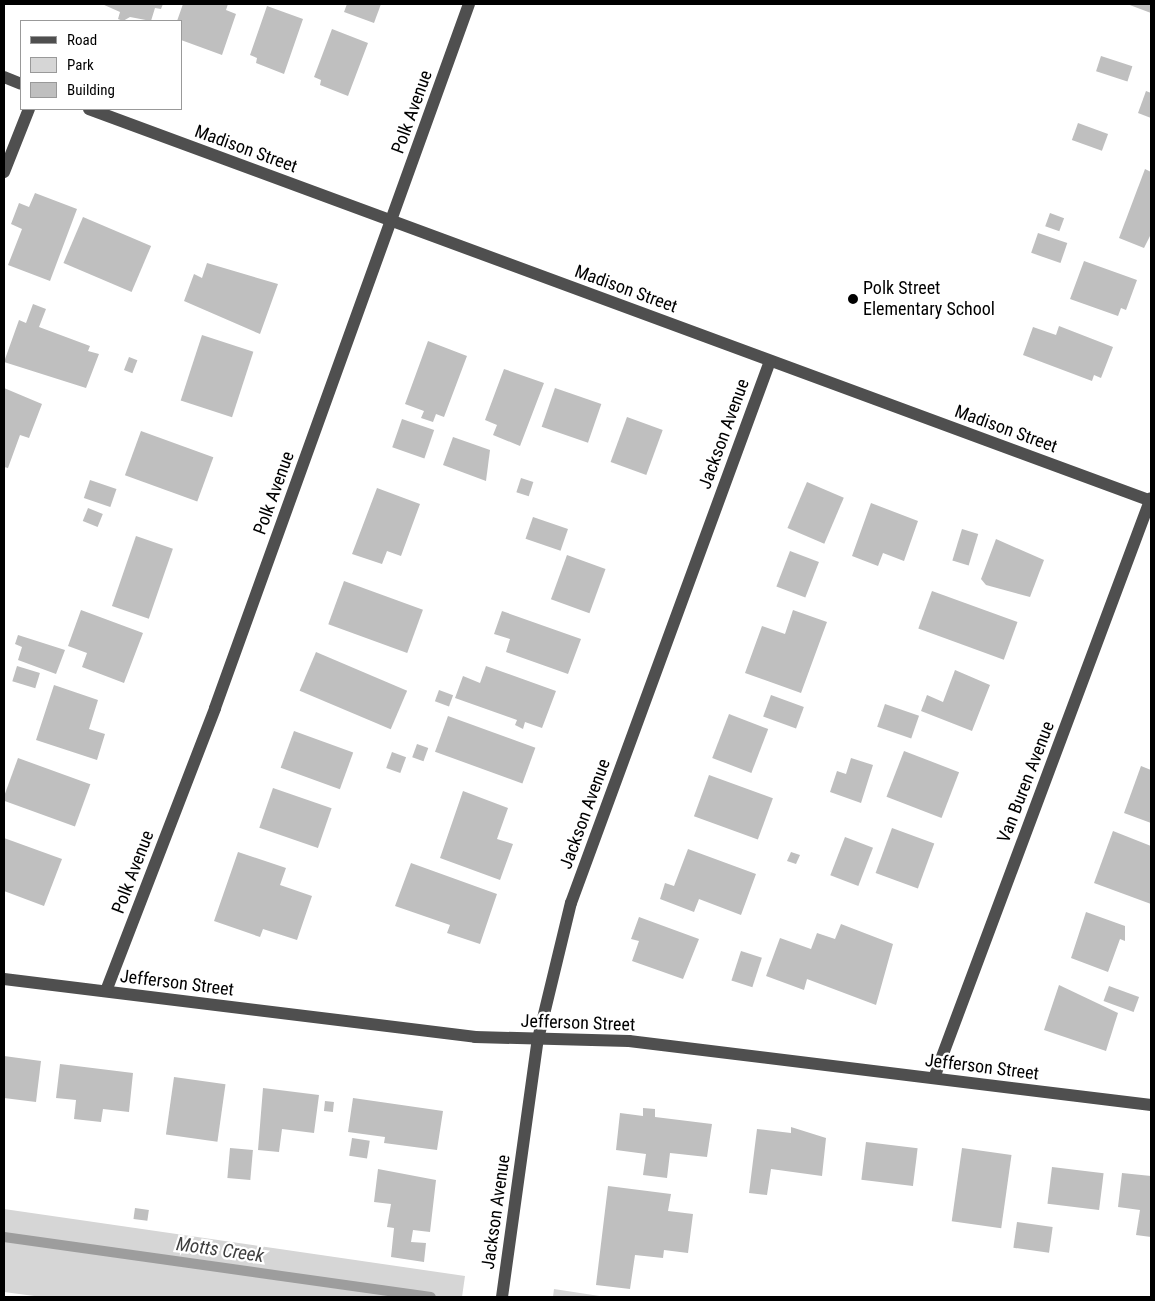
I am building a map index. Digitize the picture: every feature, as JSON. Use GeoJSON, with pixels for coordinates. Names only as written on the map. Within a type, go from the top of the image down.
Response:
{"type":"FeatureCollection","features":[{"type":"Feature","properties":{"kind":"street","name":"Polk Avenue"},"geometry":{"type":"LineString","coordinates":[[106,992],[215,708],[469,4]]}},
{"type":"Feature","properties":{"kind":"street"},"geometry":{"type":"LineString","coordinates":[[4,78],[20,84]]}},
{"type":"Feature","properties":{"kind":"street"},"geometry":{"type":"LineString","coordinates":[[4,172],[29,110]]}},
{"type":"Feature","properties":{"kind":"street","name":"Madison Street"},"geometry":{"type":"LineString","coordinates":[[91,110],[1151,500]]}},
{"type":"Feature","properties":{"kind":"street","name":"Jackson Avenue"},"geometry":{"type":"LineString","coordinates":[[502,1297],[538,1039],[571,904],[770,361]]}},
{"type":"Feature","properties":{"kind":"street","name":"Van Buren Avenue"},"geometry":{"type":"LineString","coordinates":[[934,1078],[1151,500]]}},
{"type":"Feature","properties":{"kind":"street","name":"Jefferson Street"},"geometry":{"type":"LineString","coordinates":[[4,979],[475,1037],[629,1041],[1151,1105]]}},
{"type":"Feature","properties":{"kind":"green space"},"geometry":{"type":"Polygon","coordinates":[[[4,1209],[465,1276],[462,1297],[42,1297],[4,1292],[4,1209]]]}},
{"type":"Feature","properties":{"kind":"green space"},"geometry":{"type":"Polygon","coordinates":[[[554,1289],[606,1297],[553,1297],[554,1289]]]}},
{"type":"Feature","properties":{"kind":"building"},"geometry":{"type":"Polygon","coordinates":[[[102,4],[163,4],[161,9],[155,8],[151,20],[130,17],[120,20],[118,19],[120,12],[102,4]]]}},
{"type":"Feature","properties":{"kind":"building"},"geometry":{"type":"Polygon","coordinates":[[[183,4],[228,4],[226,10],[236,14],[222,55],[182,40],[182,20],[177,20],[183,4]]]}},
{"type":"Feature","properties":{"kind":"building"},"geometry":{"type":"Polygon","coordinates":[[[347,4],[381,4],[374,23],[344,12],[347,4]]]}},
{"type":"Feature","properties":{"kind":"building"},"geometry":{"type":"Polygon","coordinates":[[[1127,4],[1151,4],[1151,13],[1127,4]]]}},
{"type":"Feature","properties":{"kind":"building"},"geometry":{"type":"Polygon","coordinates":[[[267,6],[303,19],[284,74],[256,63],[257,58],[250,55],[267,6]]]}},
{"type":"Feature","properties":{"kind":"building"},"geometry":{"type":"Polygon","coordinates":[[[332,29],[368,43],[348,96],[320,85],[321,80],[314,77],[332,29]]]}},
{"type":"Feature","properties":{"kind":"building"},"geometry":{"type":"Polygon","coordinates":[[[1101,56],[1132,66],[1127,81],[1096,71],[1101,56]]]}},
{"type":"Feature","properties":{"kind":"building"},"geometry":{"type":"Polygon","coordinates":[[[1146,91],[1151,93],[1151,118],[1138,113],[1146,91]]]}},
{"type":"Feature","properties":{"kind":"building"},"geometry":{"type":"Polygon","coordinates":[[[1078,123],[1108,134],[1102,151],[1072,140],[1078,123]]]}},
{"type":"Feature","properties":{"kind":"building"},"geometry":{"type":"Polygon","coordinates":[[[1145,169],[1151,172],[1151,234],[1144,248],[1119,238],[1145,169]]]}},
{"type":"Feature","properties":{"kind":"building"},"geometry":{"type":"Polygon","coordinates":[[[35,193],[77,209],[50,281],[8,265],[22,229],[11,224],[19,203],[29,207],[35,193]]]}},
{"type":"Feature","properties":{"kind":"building"},"geometry":{"type":"Polygon","coordinates":[[[1050,213],[1064,218],[1059,231],[1045,226],[1050,213]]]}},
{"type":"Feature","properties":{"kind":"building"},"geometry":{"type":"Polygon","coordinates":[[[83,217],[151,246],[132,292],[63,263],[83,217]]]}},
{"type":"Feature","properties":{"kind":"building"},"geometry":{"type":"Polygon","coordinates":[[[1038,233],[1067,243],[1060,263],[1031,253],[1038,233]]]}},
{"type":"Feature","properties":{"kind":"building"},"geometry":{"type":"Polygon","coordinates":[[[1084,261],[1137,280],[1126,310],[1121,308],[1118,316],[1070,299],[1084,261]]]}},
{"type":"Feature","properties":{"kind":"building"},"geometry":{"type":"Polygon","coordinates":[[[207,263],[278,284],[260,334],[184,301],[194,274],[202,278],[207,263]]]}},
{"type":"Feature","properties":{"kind":"building"},"geometry":{"type":"Polygon","coordinates":[[[33,304],[46,309],[39,327],[90,346],[88,351],[99,354],[86,388],[4,362],[19,320],[26,323],[33,304]]]}},
{"type":"Feature","properties":{"kind":"building"},"geometry":{"type":"Polygon","coordinates":[[[1059,326],[1113,347],[1101,378],[1094,375],[1092,381],[1023,355],[1033,327],[1056,335],[1059,326]]]}},
{"type":"Feature","properties":{"kind":"building"},"geometry":{"type":"Polygon","coordinates":[[[202,335],[253,352],[232,417],[181,401],[202,335]]]}},
{"type":"Feature","properties":{"kind":"building"},"geometry":{"type":"Polygon","coordinates":[[[428,341],[467,356],[444,417],[436,414],[433,422],[421,418],[424,411],[405,404],[428,341]]]}},
{"type":"Feature","properties":{"kind":"building"},"geometry":{"type":"Polygon","coordinates":[[[129,357],[137,360],[132,373],[124,370],[129,357]]]}},
{"type":"Feature","properties":{"kind":"building"},"geometry":{"type":"Polygon","coordinates":[[[504,369],[544,383],[520,446],[493,435],[497,425],[485,420],[504,369]]]}},
{"type":"Feature","properties":{"kind":"building"},"geometry":{"type":"Polygon","coordinates":[[[4,388],[42,404],[29,438],[20,435],[8,468],[4,467],[4,388]]]}},
{"type":"Feature","properties":{"kind":"building"},"geometry":{"type":"Polygon","coordinates":[[[555,388],[601,404],[588,443],[542,427],[555,388]]]}},
{"type":"Feature","properties":{"kind":"building"},"geometry":{"type":"Polygon","coordinates":[[[627,417],[663,430],[646,475],[611,462],[627,417]]]}},
{"type":"Feature","properties":{"kind":"building"},"geometry":{"type":"Polygon","coordinates":[[[402,419],[434,430],[424,458],[392,447],[402,419]]]}},
{"type":"Feature","properties":{"kind":"building"},"geometry":{"type":"Polygon","coordinates":[[[141,431],[213,457],[197,502],[125,475],[141,431]]]}},
{"type":"Feature","properties":{"kind":"building"},"geometry":{"type":"Polygon","coordinates":[[[453,437],[490,450],[486,481],[443,465],[453,437]]]}},
{"type":"Feature","properties":{"kind":"building"},"geometry":{"type":"Polygon","coordinates":[[[521,478],[533,482],[529,496],[516,492],[521,478]]]}},
{"type":"Feature","properties":{"kind":"building"},"geometry":{"type":"Polygon","coordinates":[[[90,480],[116,489],[110,507],[84,498],[90,480]]]}},
{"type":"Feature","properties":{"kind":"building"},"geometry":{"type":"Polygon","coordinates":[[[807,482],[844,498],[824,544],[787,528],[807,482]]]}},
{"type":"Feature","properties":{"kind":"building"},"geometry":{"type":"Polygon","coordinates":[[[377,488],[420,504],[401,556],[387,551],[382,564],[352,554],[377,488]]]}},
{"type":"Feature","properties":{"kind":"building"},"geometry":{"type":"Polygon","coordinates":[[[871,503],[918,521],[904,561],[883,553],[878,566],[852,556],[871,503]]]}},
{"type":"Feature","properties":{"kind":"building"},"geometry":{"type":"Polygon","coordinates":[[[88,508],[103,514],[98,527],[83,521],[88,508]]]}},
{"type":"Feature","properties":{"kind":"building"},"geometry":{"type":"Polygon","coordinates":[[[533,517],[568,529],[560,551],[526,539],[533,517]]]}},
{"type":"Feature","properties":{"kind":"building"},"geometry":{"type":"Polygon","coordinates":[[[962,529],[978,534],[969,566],[952,561],[962,529]]]}},
{"type":"Feature","properties":{"kind":"building"},"geometry":{"type":"Polygon","coordinates":[[[136,536],[173,549],[149,619],[112,606],[136,536]]]}},
{"type":"Feature","properties":{"kind":"building"},"geometry":{"type":"Polygon","coordinates":[[[996,539],[1044,560],[1030,597],[986,585],[981,579],[996,539]]]}},
{"type":"Feature","properties":{"kind":"building"},"geometry":{"type":"Polygon","coordinates":[[[790,551],[819,562],[805,598],[776,586],[790,551]]]}},
{"type":"Feature","properties":{"kind":"building"},"geometry":{"type":"Polygon","coordinates":[[[567,555],[606,569],[589,613],[551,599],[567,555]]]}},
{"type":"Feature","properties":{"kind":"building"},"geometry":{"type":"Polygon","coordinates":[[[344,581],[423,610],[407,653],[328,624],[344,581]]]}},
{"type":"Feature","properties":{"kind":"building"},"geometry":{"type":"Polygon","coordinates":[[[932,591],[1018,622],[1004,660],[918,629],[932,591]]]}},
{"type":"Feature","properties":{"kind":"building"},"geometry":{"type":"Polygon","coordinates":[[[81,610],[143,633],[124,683],[82,667],[87,653],[68,646],[81,610]]]}},
{"type":"Feature","properties":{"kind":"building"},"geometry":{"type":"Polygon","coordinates":[[[793,610],[827,622],[801,693],[745,673],[762,626],[785,634],[793,610]]]}},
{"type":"Feature","properties":{"kind":"building"},"geometry":{"type":"Polygon","coordinates":[[[502,611],[581,639],[568,674],[506,652],[510,639],[494,634],[502,611]]]}},
{"type":"Feature","properties":{"kind":"building"},"geometry":{"type":"Polygon","coordinates":[[[18,635],[65,650],[56,674],[18,660],[22,647],[15,644],[18,635]]]}},
{"type":"Feature","properties":{"kind":"building"},"geometry":{"type":"Polygon","coordinates":[[[316,652],[407,691],[391,729],[300,691],[316,652]]]}},
{"type":"Feature","properties":{"kind":"building"},"geometry":{"type":"Polygon","coordinates":[[[17,666],[40,673],[35,688],[12,681],[17,666]]]}},
{"type":"Feature","properties":{"kind":"building"},"geometry":{"type":"Polygon","coordinates":[[[486,666],[556,691],[542,728],[525,722],[523,729],[515,725],[517,720],[455,698],[463,676],[480,683],[486,666]]]}},
{"type":"Feature","properties":{"kind":"building"},"geometry":{"type":"Polygon","coordinates":[[[955,670],[990,685],[972,731],[921,711],[927,695],[943,702],[955,670]]]}},
{"type":"Feature","properties":{"kind":"building"},"geometry":{"type":"Polygon","coordinates":[[[54,685],[98,700],[89,729],[105,734],[97,760],[36,740],[54,685]]]}},
{"type":"Feature","properties":{"kind":"building"},"geometry":{"type":"Polygon","coordinates":[[[439,690],[453,695],[449,706],[435,701],[439,690]]]}},
{"type":"Feature","properties":{"kind":"building"},"geometry":{"type":"Polygon","coordinates":[[[771,695],[804,707],[796,729],[763,717],[771,695]]]}},
{"type":"Feature","properties":{"kind":"building"},"geometry":{"type":"Polygon","coordinates":[[[885,704],[919,716],[911,738],[877,727],[885,704]]]}},
{"type":"Feature","properties":{"kind":"building"},"geometry":{"type":"Polygon","coordinates":[[[729,714],[768,729],[751,773],[712,758],[729,714]]]}},
{"type":"Feature","properties":{"kind":"building"},"geometry":{"type":"Polygon","coordinates":[[[448,716],[535,748],[522,784],[435,752],[448,716]]]}},
{"type":"Feature","properties":{"kind":"building"},"geometry":{"type":"Polygon","coordinates":[[[294,731],[353,753],[340,789],[281,768],[294,731]]]}},
{"type":"Feature","properties":{"kind":"building"},"geometry":{"type":"Polygon","coordinates":[[[417,744],[428,748],[423,761],[412,757],[417,744]]]}},
{"type":"Feature","properties":{"kind":"building"},"geometry":{"type":"Polygon","coordinates":[[[904,751],[959,772],[942,818],[886,797],[904,751]]]}},
{"type":"Feature","properties":{"kind":"building"},"geometry":{"type":"Polygon","coordinates":[[[392,752],[406,757],[400,773],[386,768],[392,752]]]}},
{"type":"Feature","properties":{"kind":"building"},"geometry":{"type":"Polygon","coordinates":[[[18,758],[90,784],[75,827],[4,801],[18,758]]]}},
{"type":"Feature","properties":{"kind":"building"},"geometry":{"type":"Polygon","coordinates":[[[851,758],[873,765],[861,803],[830,792],[837,771],[846,774],[851,758]]]}},
{"type":"Feature","properties":{"kind":"building"},"geometry":{"type":"Polygon","coordinates":[[[1141,766],[1151,770],[1151,823],[1124,813],[1141,766]]]}},
{"type":"Feature","properties":{"kind":"building"},"geometry":{"type":"Polygon","coordinates":[[[709,775],[773,798],[758,840],[694,816],[709,775]]]}},
{"type":"Feature","properties":{"kind":"building"},"geometry":{"type":"Polygon","coordinates":[[[273,788],[332,808],[318,848],[259,828],[273,788]]]}},
{"type":"Feature","properties":{"kind":"building"},"geometry":{"type":"Polygon","coordinates":[[[463,791],[508,808],[497,839],[513,844],[500,880],[440,858],[463,791]]]}},
{"type":"Feature","properties":{"kind":"building"},"geometry":{"type":"Polygon","coordinates":[[[892,828],[934,843],[918,888],[876,873],[892,828]]]}},
{"type":"Feature","properties":{"kind":"building"},"geometry":{"type":"Polygon","coordinates":[[[1113,831],[1151,846],[1151,904],[1094,883],[1113,831]]]}},
{"type":"Feature","properties":{"kind":"building"},"geometry":{"type":"Polygon","coordinates":[[[845,837],[873,848],[858,886],[830,875],[845,837]]]}},
{"type":"Feature","properties":{"kind":"building"},"geometry":{"type":"Polygon","coordinates":[[[4,838],[62,859],[44,906],[4,891],[4,838]]]}},
{"type":"Feature","properties":{"kind":"building"},"geometry":{"type":"Polygon","coordinates":[[[688,849],[756,874],[741,915],[699,899],[694,912],[660,899],[665,883],[674,886],[688,849]]]}},
{"type":"Feature","properties":{"kind":"building"},"geometry":{"type":"Polygon","coordinates":[[[238,852],[286,868],[280,885],[312,896],[297,940],[263,929],[260,937],[214,921],[238,852]]]}},
{"type":"Feature","properties":{"kind":"building"},"geometry":{"type":"Polygon","coordinates":[[[791,852],[800,855],[796,864],[787,861],[791,852]]]}},
{"type":"Feature","properties":{"kind":"building"},"geometry":{"type":"Polygon","coordinates":[[[411,863],[497,894],[480,944],[447,933],[450,925],[395,906],[411,863]]]}},
{"type":"Feature","properties":{"kind":"building"},"geometry":{"type":"Polygon","coordinates":[[[1086,912],[1125,926],[1125,941],[1120,939],[1108,972],[1071,958],[1086,912]]]}},
{"type":"Feature","properties":{"kind":"building"},"geometry":{"type":"Polygon","coordinates":[[[639,917],[699,939],[683,979],[632,961],[639,941],[631,939],[639,917]]]}},
{"type":"Feature","properties":{"kind":"building"},"geometry":{"type":"Polygon","coordinates":[[[841,924],[893,944],[876,1005],[807,979],[804,990],[766,976],[780,938],[811,949],[817,933],[835,939],[841,924]]]}},
{"type":"Feature","properties":{"kind":"building"},"geometry":{"type":"Polygon","coordinates":[[[741,951],[762,958],[752,987],[731,980],[741,951]]]}},
{"type":"Feature","properties":{"kind":"building"},"geometry":{"type":"Polygon","coordinates":[[[1059,985],[1118,1013],[1106,1051],[1044,1030],[1059,985]]]}},
{"type":"Feature","properties":{"kind":"building"},"geometry":{"type":"Polygon","coordinates":[[[1109,986],[1139,997],[1134,1012],[1104,1001],[1109,986]]]}},
{"type":"Feature","properties":{"kind":"building"},"geometry":{"type":"Polygon","coordinates":[[[4,1056],[41,1061],[36,1102],[4,1098],[4,1056]]]}},
{"type":"Feature","properties":{"kind":"building"},"geometry":{"type":"Polygon","coordinates":[[[60,1064],[133,1073],[129,1112],[103,1109],[101,1122],[74,1119],[76,1100],[56,1098],[60,1064]]]}},
{"type":"Feature","properties":{"kind":"building"},"geometry":{"type":"Polygon","coordinates":[[[174,1077],[225,1084],[217,1142],[166,1134],[174,1077]]]}},
{"type":"Feature","properties":{"kind":"building"},"geometry":{"type":"Polygon","coordinates":[[[263,1088],[319,1095],[314,1133],[282,1129],[279,1152],[258,1150],[263,1088]]]}},
{"type":"Feature","properties":{"kind":"building"},"geometry":{"type":"Polygon","coordinates":[[[353,1098],[443,1111],[437,1150],[384,1143],[385,1137],[348,1132],[353,1098]]]}},
{"type":"Feature","properties":{"kind":"building"},"geometry":{"type":"Polygon","coordinates":[[[325,1101],[334,1102],[333,1112],[324,1111],[325,1101]]]}},
{"type":"Feature","properties":{"kind":"building"},"geometry":{"type":"Polygon","coordinates":[[[643,1108],[655,1109],[655,1117],[712,1124],[707,1157],[670,1153],[667,1178],[643,1175],[646,1154],[616,1150],[620,1113],[643,1116],[643,1108]]]}},
{"type":"Feature","properties":{"kind":"building"},"geometry":{"type":"Polygon","coordinates":[[[791,1127],[826,1138],[822,1176],[771,1169],[767,1195],[749,1193],[757,1129],[791,1133],[791,1127]]]}},
{"type":"Feature","properties":{"kind":"building"},"geometry":{"type":"Polygon","coordinates":[[[352,1138],[370,1141],[367,1159],[349,1156],[352,1138]]]}},
{"type":"Feature","properties":{"kind":"building"},"geometry":{"type":"Polygon","coordinates":[[[866,1142],[918,1148],[913,1186],[861,1180],[866,1142]]]}},
{"type":"Feature","properties":{"kind":"building"},"geometry":{"type":"Polygon","coordinates":[[[230,1148],[253,1150],[250,1180],[227,1178],[230,1148]]]}},
{"type":"Feature","properties":{"kind":"building"},"geometry":{"type":"Polygon","coordinates":[[[962,1148],[1012,1155],[1001,1228],[952,1221],[962,1148]]]}},
{"type":"Feature","properties":{"kind":"building"},"geometry":{"type":"Polygon","coordinates":[[[1052,1167],[1104,1173],[1099,1210],[1047,1204],[1052,1167]]]}},
{"type":"Feature","properties":{"kind":"building"},"geometry":{"type":"Polygon","coordinates":[[[378,1169],[436,1180],[430,1232],[413,1230],[411,1242],[426,1243],[424,1262],[391,1257],[394,1228],[387,1227],[391,1204],[374,1202],[378,1169]]]}},
{"type":"Feature","properties":{"kind":"building"},"geometry":{"type":"Polygon","coordinates":[[[1122,1173],[1151,1176],[1151,1237],[1136,1235],[1140,1210],[1118,1207],[1122,1173]]]}},
{"type":"Feature","properties":{"kind":"building"},"geometry":{"type":"Polygon","coordinates":[[[608,1186],[671,1194],[668,1211],[693,1214],[688,1253],[664,1250],[663,1258],[635,1255],[630,1289],[596,1285],[608,1186]]]}},
{"type":"Feature","properties":{"kind":"building"},"geometry":{"type":"Polygon","coordinates":[[[135,1208],[149,1210],[147,1221],[133,1219],[135,1208]]]}},
{"type":"Feature","properties":{"kind":"building"},"geometry":{"type":"Polygon","coordinates":[[[1017,1222],[1053,1227],[1049,1253],[1013,1248],[1017,1222]]]}},
{"type":"Feature","properties":{"kind":"waterway","name":"Motts Creek"},"geometry":{"type":"LineString","coordinates":[[4,1237],[431,1297]]}},
{"type":"Feature","properties":{"kind":"place","name":"Polk Street Elementary School"},"geometry":{"type":"Point","coordinates":[853,299]}}]}
